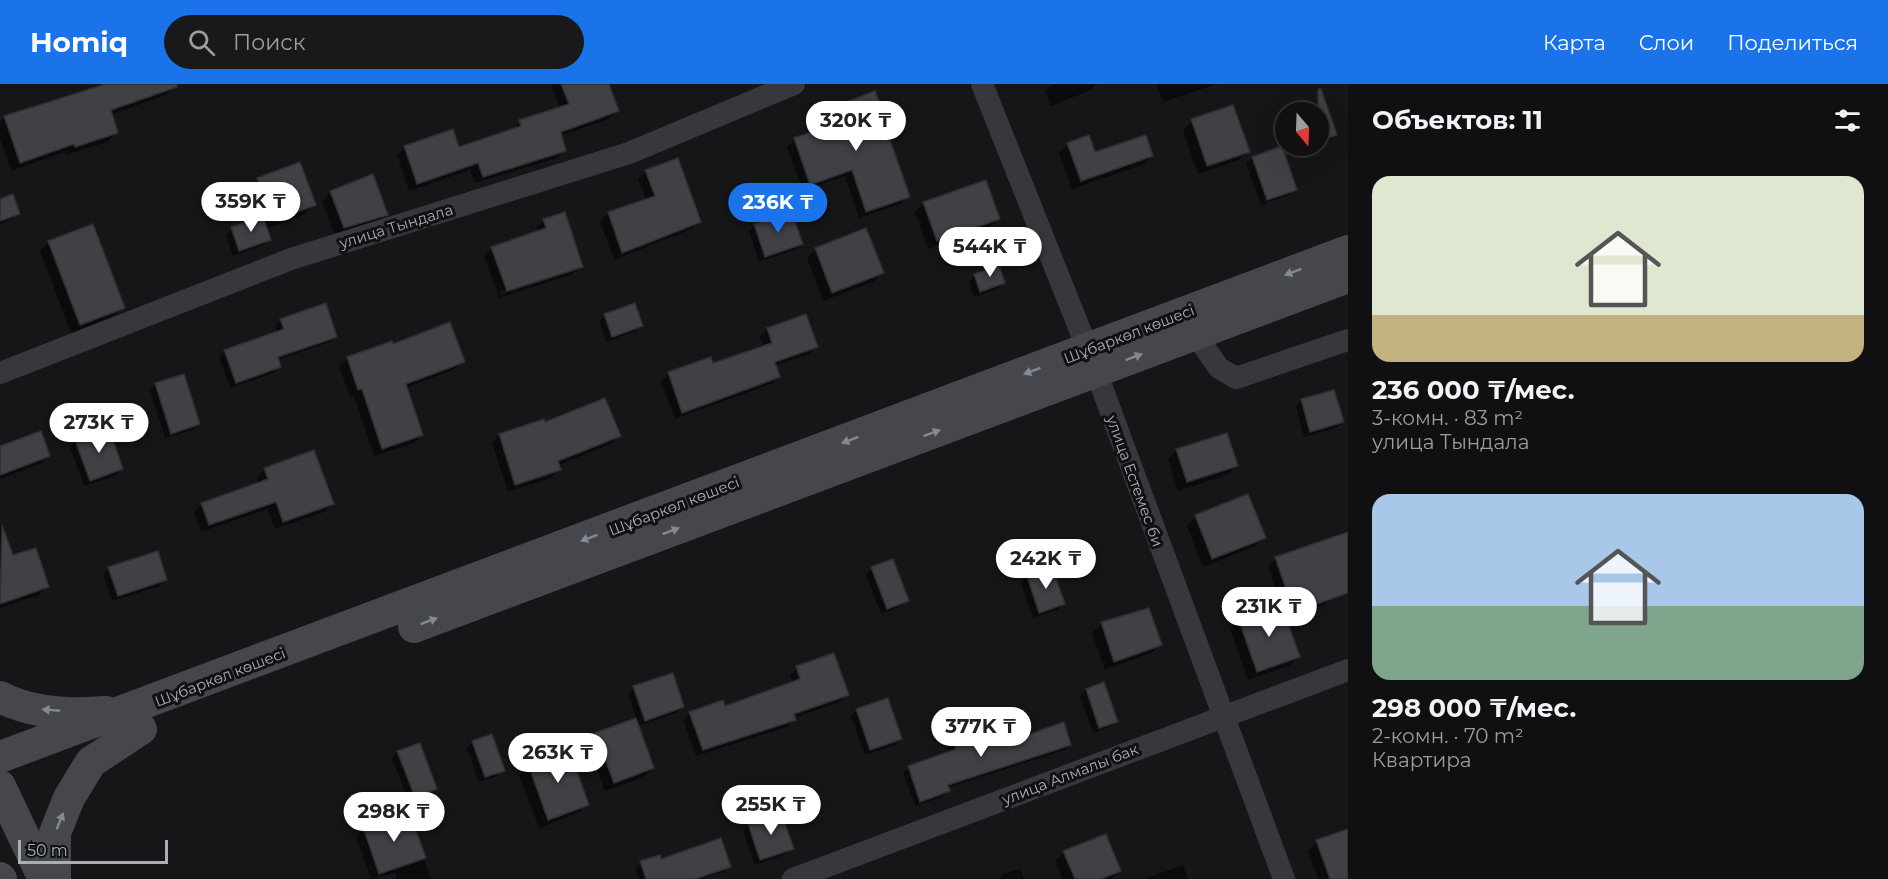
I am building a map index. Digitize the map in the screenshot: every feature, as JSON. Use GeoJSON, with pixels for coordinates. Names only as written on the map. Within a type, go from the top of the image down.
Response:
{"type":"FeatureCollection","features":[{"type":"Feature","properties":{"kind":"street","name":"улица Тындала"},"geometry":{"type":"LineString","coordinates":[[0,373],[291,259],[629,153],[794,84]]}},
{"type":"Feature","properties":{"kind":"street","name":"улица Естемес би"},"geometry":{"type":"LineString","coordinates":[[982,84],[1092,361],[1222,717],[1284,879]]}},
{"type":"Feature","properties":{"kind":"street","name":"Шұбаркөл көшесі"},"geometry":{"type":"LineString","coordinates":[[0,780],[136,720],[1092,361],[1348,251]]}},
{"type":"Feature","properties":{"kind":"street","name":"Шұбаркөл көшесі"},"geometry":{"type":"LineString","coordinates":[[1092,361],[1195,334],[1348,277]]}},
{"type":"Feature","properties":{"kind":"street","name":"Шұбаркөл көшесі"},"geometry":{"type":"LineString","coordinates":[[1195,334],[1219,368],[1236,378],[1348,340]]}},
{"type":"Feature","properties":{"kind":"street","name":"улица Алмалы бак"},"geometry":{"type":"LineString","coordinates":[[793,879],[1348,670]]}},
{"type":"Feature","properties":{"kind":"street"},"geometry":{"type":"LineString","coordinates":[[0,697],[20,707],[136,720]]}},
{"type":"Feature","properties":{"kind":"street","name":"Шұбаркөл көшесі"},"geometry":{"type":"LineString","coordinates":[[0,757],[136,720]]}},
{"type":"Feature","properties":{"kind":"street"},"geometry":{"type":"LineString","coordinates":[[56,879],[55,834],[69,798],[91,762],[136,720]]}},
{"type":"Feature","properties":{"kind":"street"},"geometry":{"type":"LineString","coordinates":[[0,786],[44,879]]}},
{"type":"Feature","properties":{"kind":"street"},"geometry":{"type":"LineString","coordinates":[[0,835],[21,879]]}},
{"type":"Feature","properties":{"kind":"building"},"geometry":{"type":"Polygon","coordinates":[[[106,84],[177,84],[177,87],[111,110],[118,133],[75,147],[74,144],[20,163],[4,116],[106,84]]]}},
{"type":"Feature","properties":{"kind":"building"},"geometry":{"type":"Polygon","coordinates":[[[561,84],[609,84],[619,111],[561,132],[566,151],[483,177],[478,163],[417,184],[404,146],[453,129],[459,147],[521,126],[519,120],[569,104],[561,84]]]}},
{"type":"Feature","properties":{"kind":"building"},"geometry":{"type":"Polygon","coordinates":[[[1318,89],[1321,89],[1326,102],[1318,102],[1318,89]]]}},
{"type":"Feature","properties":{"kind":"building"},"geometry":{"type":"Polygon","coordinates":[[[875,91],[892,136],[889,137],[910,197],[866,212],[852,170],[810,185],[794,138],[831,125],[826,110],[875,91]]]}},
{"type":"Feature","properties":{"kind":"building"},"geometry":{"type":"Polygon","coordinates":[[[1233,105],[1250,152],[1207,166],[1191,119],[1233,105]]]}},
{"type":"Feature","properties":{"kind":"building"},"geometry":{"type":"Polygon","coordinates":[[[1329,112],[1337,135],[1329,138],[1329,112]]]}},
{"type":"Feature","properties":{"kind":"building"},"geometry":{"type":"Polygon","coordinates":[[[1089,135],[1095,152],[1146,135],[1153,156],[1081,181],[1067,143],[1089,135]]]}},
{"type":"Feature","properties":{"kind":"building"},"geometry":{"type":"Polygon","coordinates":[[[1275,149],[1275,156],[1285,156],[1297,190],[1267,200],[1252,157],[1275,149]]]}},
{"type":"Feature","properties":{"kind":"building"},"geometry":{"type":"Polygon","coordinates":[[[678,158],[701,222],[622,253],[608,212],[655,196],[645,170],[678,158]]]}},
{"type":"Feature","properties":{"kind":"building"},"geometry":{"type":"Polygon","coordinates":[[[300,162],[316,205],[273,221],[257,178],[300,162]]]}},
{"type":"Feature","properties":{"kind":"building"},"geometry":{"type":"Polygon","coordinates":[[[373,174],[388,215],[344,228],[330,191],[373,174]]]}},
{"type":"Feature","properties":{"kind":"building"},"geometry":{"type":"Polygon","coordinates":[[[986,180],[1000,219],[937,241],[923,202],[986,180]]]}},
{"type":"Feature","properties":{"kind":"building"},"geometry":{"type":"Polygon","coordinates":[[[13,194],[20,214],[0,221],[0,199],[13,194]]]}},
{"type":"Feature","properties":{"kind":"building"},"geometry":{"type":"Polygon","coordinates":[[[791,211],[803,244],[765,257],[754,224],[791,211]]]}},
{"type":"Feature","properties":{"kind":"building"},"geometry":{"type":"Polygon","coordinates":[[[565,212],[583,267],[507,291],[491,247],[546,228],[543,219],[565,212]]]}},
{"type":"Feature","properties":{"kind":"building"},"geometry":{"type":"Polygon","coordinates":[[[263,216],[271,240],[239,251],[231,227],[263,216]]]}},
{"type":"Feature","properties":{"kind":"building"},"geometry":{"type":"Polygon","coordinates":[[[93,224],[125,308],[80,325],[48,241],[93,224]]]}},
{"type":"Feature","properties":{"kind":"building"},"geometry":{"type":"Polygon","coordinates":[[[866,228],[884,273],[832,293],[815,248],[866,228]]]}},
{"type":"Feature","properties":{"kind":"building"},"geometry":{"type":"Polygon","coordinates":[[[999,265],[1005,283],[980,292],[974,274],[999,265]]]}},
{"type":"Feature","properties":{"kind":"building"},"geometry":{"type":"Polygon","coordinates":[[[326,303],[337,337],[278,357],[281,367],[236,383],[224,350],[284,329],[280,319],[326,303]]]}},
{"type":"Feature","properties":{"kind":"building"},"geometry":{"type":"Polygon","coordinates":[[[635,303],[643,326],[612,337],[604,314],[635,303]]]}},
{"type":"Feature","properties":{"kind":"building"},"geometry":{"type":"Polygon","coordinates":[[[806,314],[818,347],[775,362],[780,377],[682,413],[668,372],[711,357],[713,363],[772,343],[767,328],[806,314]]]}},
{"type":"Feature","properties":{"kind":"building"},"geometry":{"type":"Polygon","coordinates":[[[450,322],[465,362],[406,384],[423,435],[382,449],[362,389],[358,390],[347,357],[392,341],[393,344],[450,322]]]}},
{"type":"Feature","properties":{"kind":"building"},"geometry":{"type":"Polygon","coordinates":[[[184,374],[200,424],[171,434],[155,383],[184,374]]]}},
{"type":"Feature","properties":{"kind":"building"},"geometry":{"type":"Polygon","coordinates":[[[1334,390],[1344,422],[1310,432],[1301,399],[1334,390]]]}},
{"type":"Feature","properties":{"kind":"building"},"geometry":{"type":"Polygon","coordinates":[[[605,398],[621,436],[558,461],[561,470],[515,485],[499,434],[544,419],[545,422],[605,398]]]}},
{"type":"Feature","properties":{"kind":"building"},"geometry":{"type":"Polygon","coordinates":[[[109,428],[123,469],[90,481],[75,440],[109,428]]]}},
{"type":"Feature","properties":{"kind":"building"},"geometry":{"type":"Polygon","coordinates":[[[41,431],[50,456],[0,475],[0,446],[41,431]]]}},
{"type":"Feature","properties":{"kind":"building"},"geometry":{"type":"Polygon","coordinates":[[[1227,433],[1238,466],[1187,482],[1176,449],[1227,433]]]}},
{"type":"Feature","properties":{"kind":"building"},"geometry":{"type":"Polygon","coordinates":[[[314,450],[334,504],[283,522],[276,502],[209,525],[201,503],[268,479],[264,468],[314,450]]]}},
{"type":"Feature","properties":{"kind":"building"},"geometry":{"type":"Polygon","coordinates":[[[1248,494],[1266,538],[1212,559],[1195,515],[1248,494]]]}},
{"type":"Feature","properties":{"kind":"building"},"geometry":{"type":"Polygon","coordinates":[[[2,525],[13,555],[36,548],[49,587],[0,604],[2,525]]]}},
{"type":"Feature","properties":{"kind":"building"},"geometry":{"type":"Polygon","coordinates":[[[1348,532],[1348,593],[1294,612],[1275,557],[1348,532]]]}},
{"type":"Feature","properties":{"kind":"building"},"geometry":{"type":"Polygon","coordinates":[[[158,551],[167,580],[118,596],[108,567],[158,551]]]}},
{"type":"Feature","properties":{"kind":"building"},"geometry":{"type":"Polygon","coordinates":[[[893,559],[909,601],[887,609],[871,567],[893,559]]]}},
{"type":"Feature","properties":{"kind":"building"},"geometry":{"type":"Polygon","coordinates":[[[1052,567],[1065,604],[1039,613],[1027,576],[1052,567]]]}},
{"type":"Feature","properties":{"kind":"building"},"geometry":{"type":"Polygon","coordinates":[[[1281,603],[1300,657],[1257,672],[1238,618],[1281,603]]]}},
{"type":"Feature","properties":{"kind":"building"},"geometry":{"type":"Polygon","coordinates":[[[1149,608],[1162,645],[1114,662],[1101,622],[1149,608]]]}},
{"type":"Feature","properties":{"kind":"building"},"geometry":{"type":"Polygon","coordinates":[[[834,653],[849,695],[794,714],[796,720],[703,750],[689,712],[723,700],[725,706],[800,679],[796,666],[834,653]]]}},
{"type":"Feature","properties":{"kind":"building"},"geometry":{"type":"Polygon","coordinates":[[[673,673],[684,707],[645,721],[633,686],[673,673]]]}},
{"type":"Feature","properties":{"kind":"building"},"geometry":{"type":"Polygon","coordinates":[[[1104,682],[1118,722],[1099,728],[1086,689],[1104,682]]]}},
{"type":"Feature","properties":{"kind":"building"},"geometry":{"type":"Polygon","coordinates":[[[888,698],[902,739],[870,750],[856,709],[888,698]]]}},
{"type":"Feature","properties":{"kind":"building"},"geometry":{"type":"Polygon","coordinates":[[[636,718],[654,768],[614,783],[595,733],[636,718]]]}},
{"type":"Feature","properties":{"kind":"building"},"geometry":{"type":"Polygon","coordinates":[[[1064,722],[1071,745],[948,785],[950,791],[920,802],[908,766],[956,749],[952,738],[989,725],[996,746],[1064,722]]]}},
{"type":"Feature","properties":{"kind":"building"},"geometry":{"type":"Polygon","coordinates":[[[492,734],[505,771],[485,777],[472,741],[492,734]]]}},
{"type":"Feature","properties":{"kind":"building"},"geometry":{"type":"Polygon","coordinates":[[[420,743],[437,789],[415,797],[397,751],[420,743]]]}},
{"type":"Feature","properties":{"kind":"building"},"geometry":{"type":"Polygon","coordinates":[[[569,749],[589,805],[548,820],[528,764],[569,749]]]}},
{"type":"Feature","properties":{"kind":"building"},"geometry":{"type":"Polygon","coordinates":[[[409,811],[426,858],[379,874],[363,827],[409,811]]]}},
{"type":"Feature","properties":{"kind":"building"},"geometry":{"type":"Polygon","coordinates":[[[781,812],[794,849],[760,860],[748,824],[781,812]]]}},
{"type":"Feature","properties":{"kind":"building"},"geometry":{"type":"Polygon","coordinates":[[[1348,829],[1348,879],[1330,879],[1316,840],[1348,829]]]}},
{"type":"Feature","properties":{"kind":"building"},"geometry":{"type":"Polygon","coordinates":[[[1106,834],[1121,871],[1101,879],[1075,879],[1063,851],[1106,834]]]}},
{"type":"Feature","properties":{"kind":"building"},"geometry":{"type":"Polygon","coordinates":[[[721,838],[731,867],[695,879],[646,879],[640,861],[660,855],[661,859],[721,838]]]}}]}
